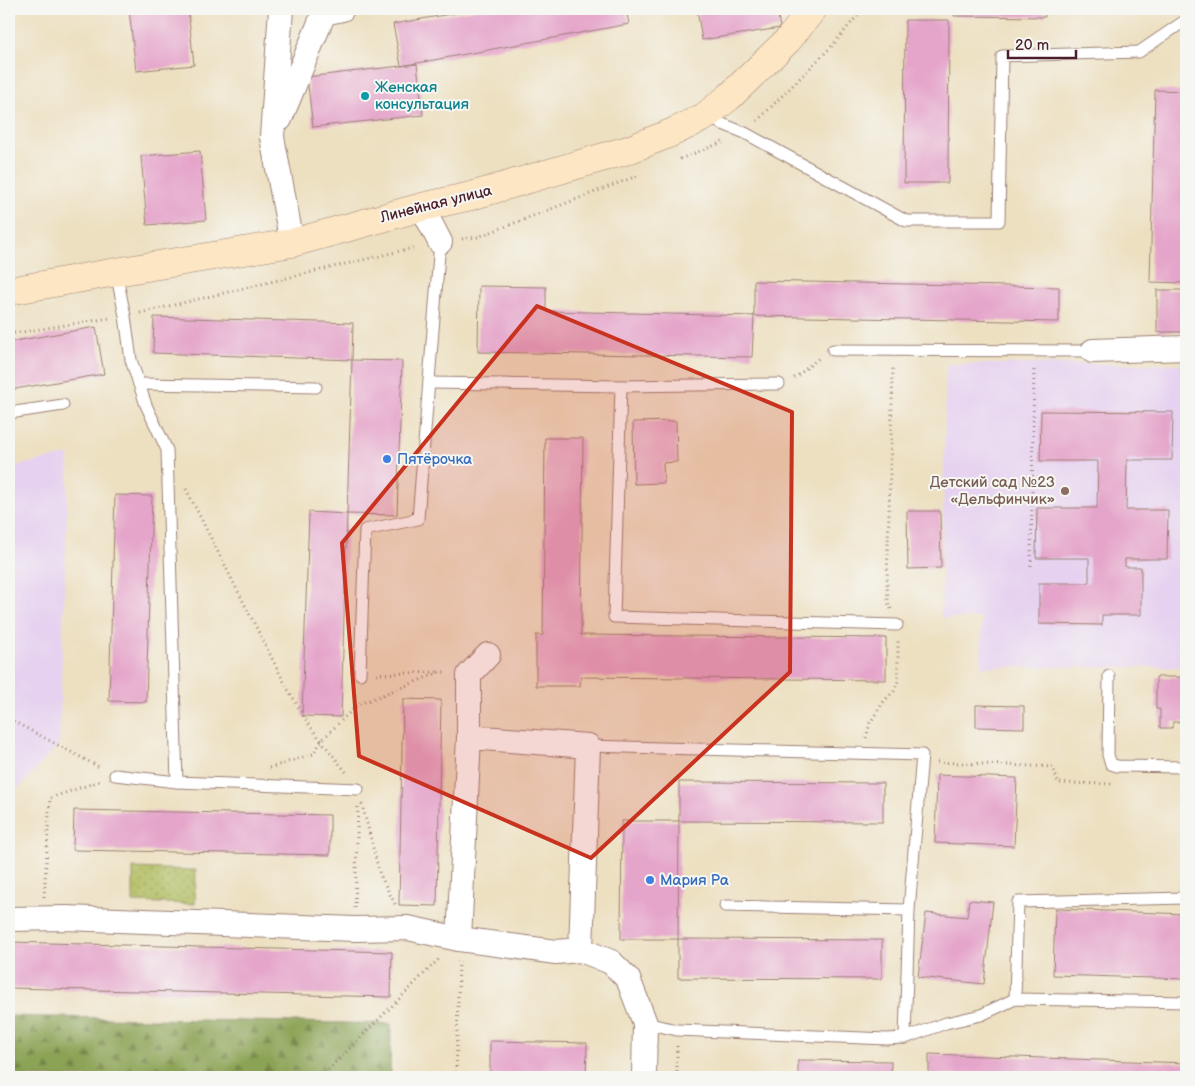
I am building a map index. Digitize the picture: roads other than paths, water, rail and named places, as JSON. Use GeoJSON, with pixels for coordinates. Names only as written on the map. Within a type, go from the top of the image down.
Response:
{"type":"FeatureCollection","features":[{"type":"Feature","properties":{"kind":"main road","name":"Линейная улица"},"geometry":{"type":"LineString","coordinates":[[9,291],[292,243],[422,207],[471,196],[628,150],[671,133],[704,117],[754,74],[788,40],[813,9]]}},
{"type":"Feature","properties":{"kind":"street"},"geometry":{"type":"LineString","coordinates":[[281,9],[272,137],[292,243]]}},
{"type":"Feature","properties":{"kind":"street"},"geometry":{"type":"LineString","coordinates":[[272,137],[324,13],[342,9]]}},
{"type":"Feature","properties":{"kind":"street"},"geometry":{"type":"LineString","coordinates":[[422,207],[440,242]]}},
{"type":"Feature","properties":{"kind":"street"},"geometry":{"type":"LineString","coordinates":[[1093,351],[1186,348]]}},
{"type":"Feature","properties":{"kind":"street"},"geometry":{"type":"LineString","coordinates":[[460,938],[469,738],[469,675],[488,655]]}},
{"type":"Feature","properties":{"kind":"street"},"geometry":{"type":"LineString","coordinates":[[469,738],[588,746],[581,950]]}},
{"type":"Feature","properties":{"kind":"street"},"geometry":{"type":"LineString","coordinates":[[9,919],[66,918],[355,929],[408,928],[460,938],[556,952],[581,950],[611,962],[628,979],[645,1023],[644,1077]]}},
{"type":"Feature","properties":{"kind":"lane"},"geometry":{"type":"LineString","coordinates":[[704,117],[745,133],[906,221],[999,221],[1002,56],[1139,52],[1186,20]]}},
{"type":"Feature","properties":{"kind":"lane"},"geometry":{"type":"LineString","coordinates":[[360,674],[365,530],[418,519],[440,242]]}},
{"type":"Feature","properties":{"kind":"lane"},"geometry":{"type":"LineString","coordinates":[[116,272],[131,360],[146,405],[167,450],[177,782]]}},
{"type":"Feature","properties":{"kind":"lane"},"geometry":{"type":"LineString","coordinates":[[833,350],[1093,351]]}},
{"type":"Feature","properties":{"kind":"lane"},"geometry":{"type":"LineString","coordinates":[[429,383],[621,386],[780,384]]}},
{"type":"Feature","properties":{"kind":"lane"},"geometry":{"type":"LineString","coordinates":[[139,384],[316,387]]}},
{"type":"Feature","properties":{"kind":"lane"},"geometry":{"type":"LineString","coordinates":[[621,386],[614,617],[898,625]]}},
{"type":"Feature","properties":{"kind":"lane"},"geometry":{"type":"LineString","coordinates":[[9,413],[63,405]]}},
{"type":"Feature","properties":{"kind":"lane"},"geometry":{"type":"LineString","coordinates":[[1109,676],[1108,755],[1111,764],[1117,766],[1186,767]]}},
{"type":"Feature","properties":{"kind":"lane"},"geometry":{"type":"LineString","coordinates":[[588,746],[922,755],[909,910],[905,1038]]}},
{"type":"Feature","properties":{"kind":"lane"},"geometry":{"type":"LineString","coordinates":[[115,775],[177,782],[358,789]]}},
{"type":"Feature","properties":{"kind":"lane"},"geometry":{"type":"LineString","coordinates":[[1015,999],[1018,902],[1186,898]]}},
{"type":"Feature","properties":{"kind":"lane"},"geometry":{"type":"LineString","coordinates":[[725,906],[909,910]]}},
{"type":"Feature","properties":{"kind":"lane"},"geometry":{"type":"LineString","coordinates":[[645,1023],[677,1030],[887,1039],[905,1038],[946,1023],[980,1015],[1015,999],[1186,1002]]}},
{"type":"Feature","properties":{"kind":"place","name":"Женская консультация"},"geometry":{"type":"Point","coordinates":[365,96]}},
{"type":"Feature","properties":{"kind":"place","name":"Пятёрочка"},"geometry":{"type":"Point","coordinates":[387,459]}},
{"type":"Feature","properties":{"kind":"place","name":"Детский сад №23 «Дельфинчик»"},"geometry":{"type":"Point","coordinates":[1065,491]}},
{"type":"Feature","properties":{"kind":"place","name":"Мария Ра"},"geometry":{"type":"Point","coordinates":[650,880]}}]}
